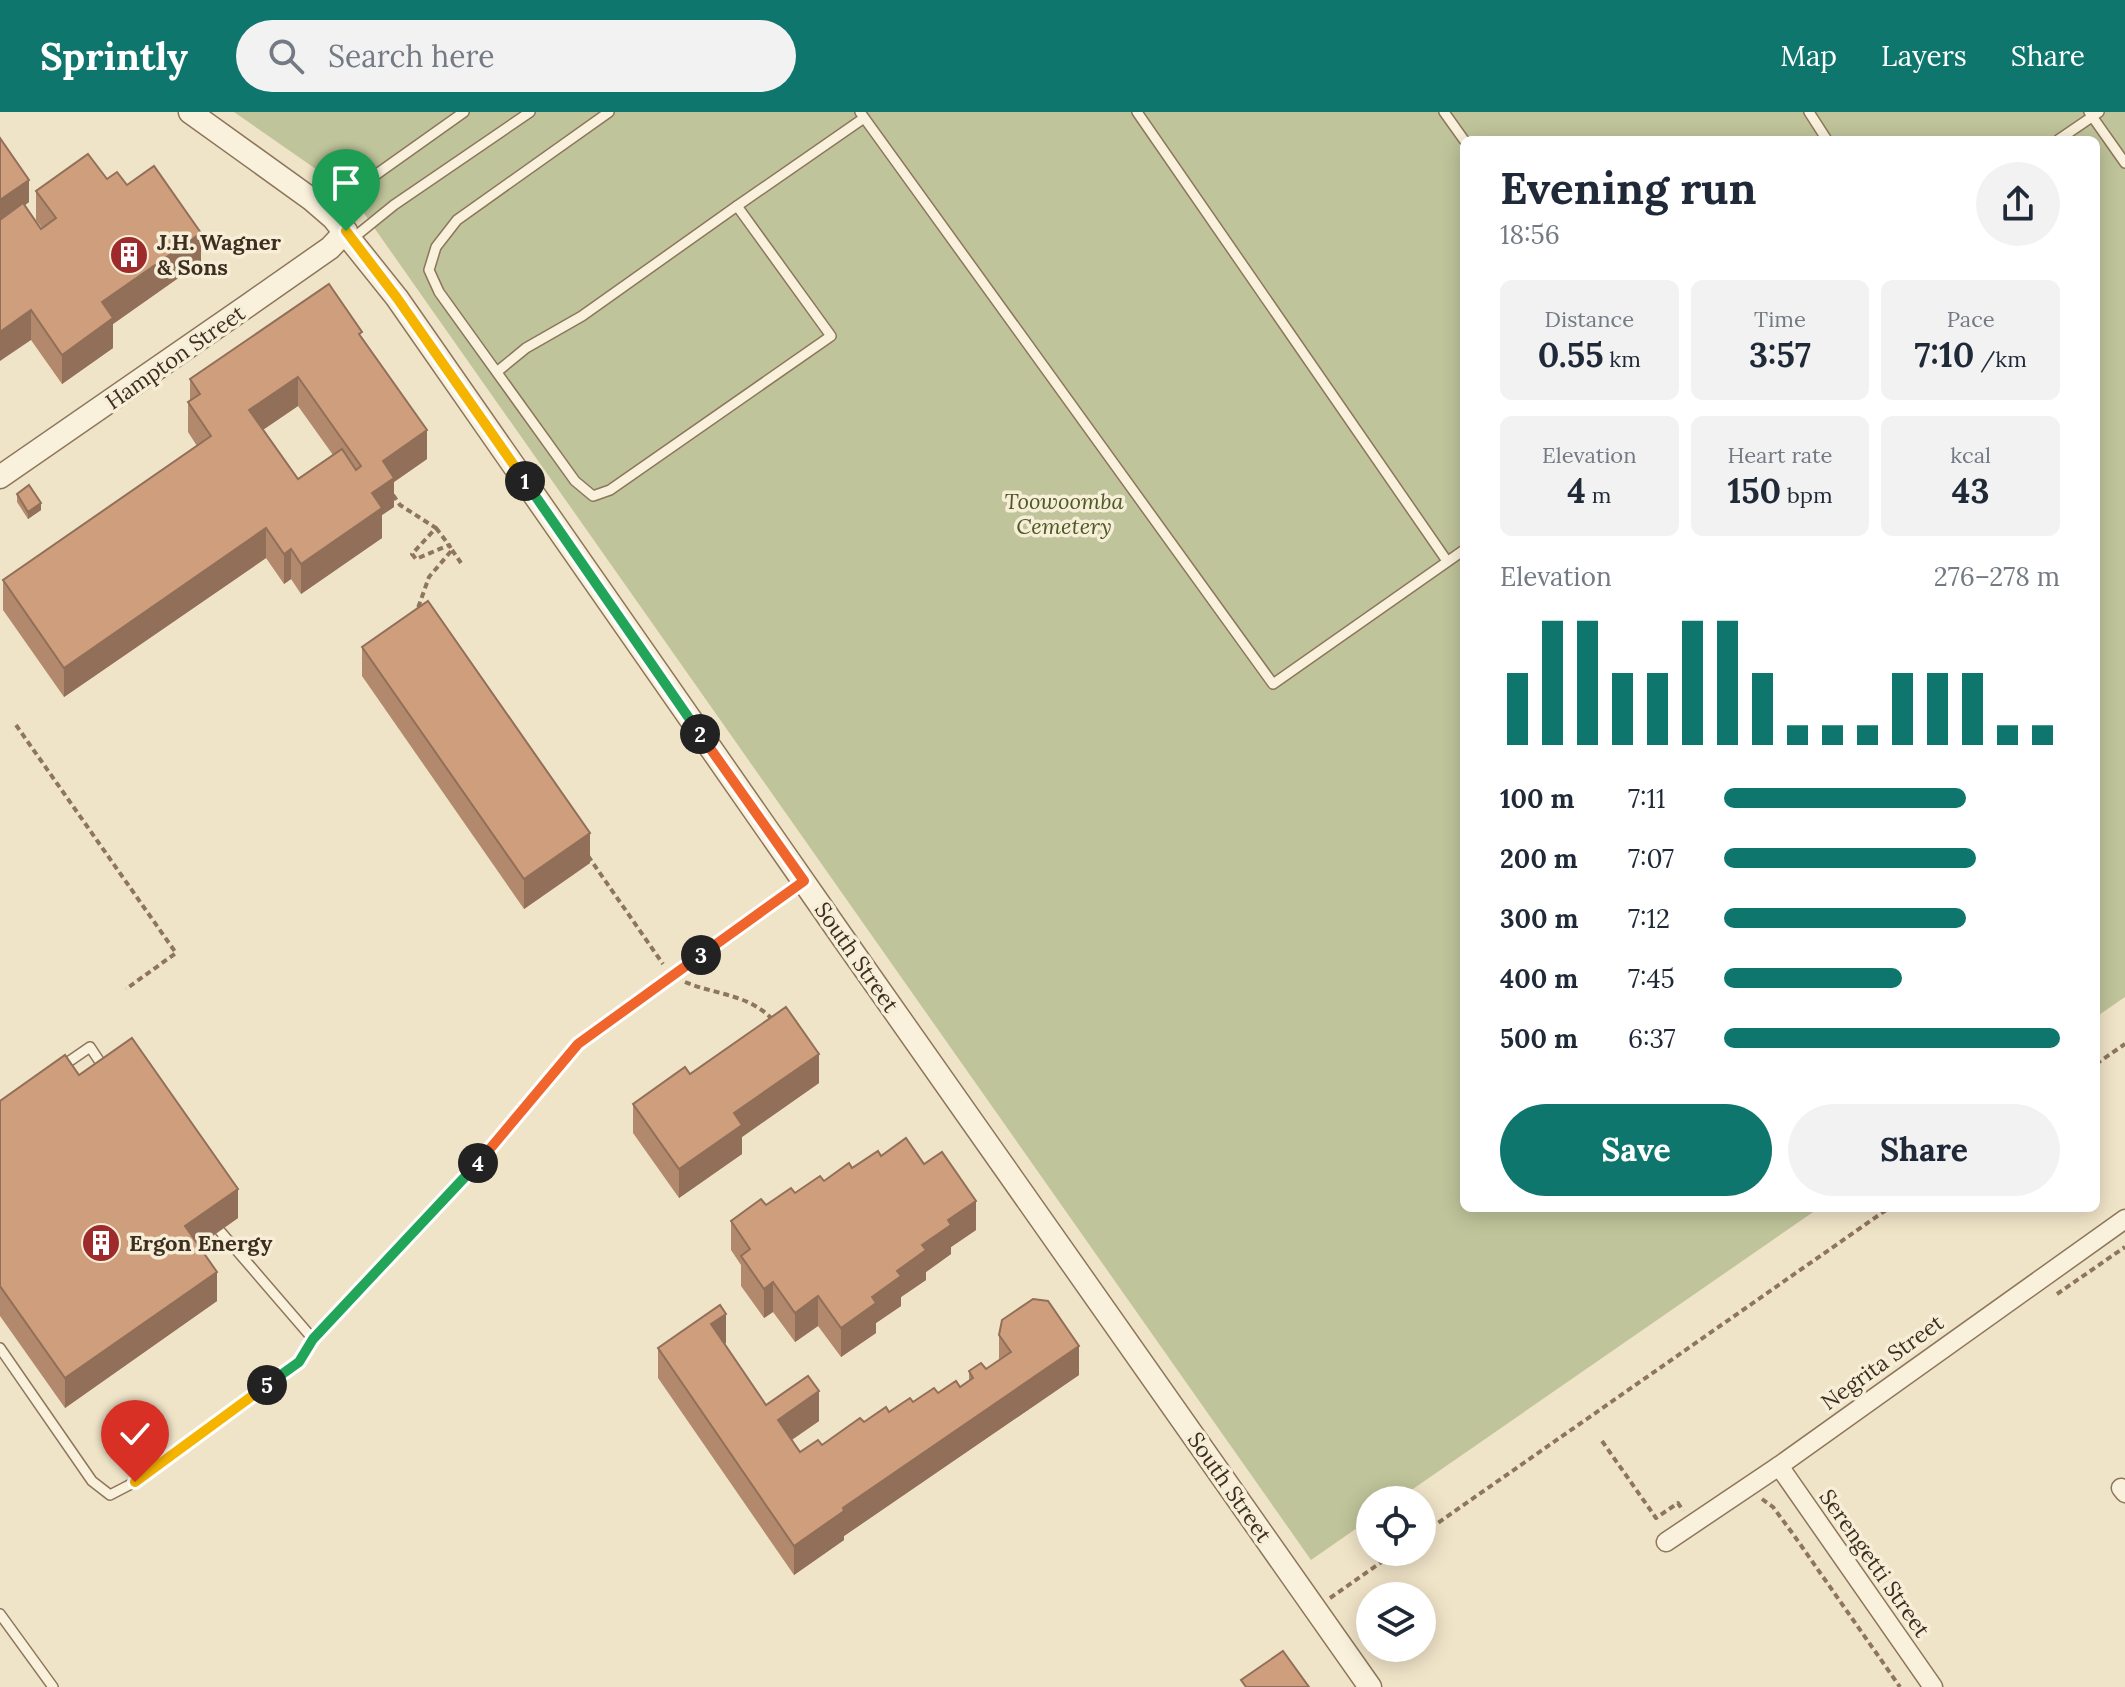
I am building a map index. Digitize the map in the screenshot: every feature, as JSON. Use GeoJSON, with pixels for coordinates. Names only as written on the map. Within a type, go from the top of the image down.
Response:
{"type":"FeatureCollection","features":[{"type":"Feature","properties":{"kind":"street","name":"South Street"},"geometry":{"type":"LineString","coordinates":[[190,112],[311,199],[344,229],[397,298],[1370,1687]]}},
{"type":"Feature","properties":{"kind":"street","name":"Hampton Street"},"geometry":{"type":"LineString","coordinates":[[0,477],[330,248],[344,229]]}},
{"type":"Feature","properties":{"kind":"street","name":"Negrita Street"},"geometry":{"type":"LineString","coordinates":[[1666,1542],[1784,1473],[2125,1219]]}},
{"type":"Feature","properties":{"kind":"street","name":"Serengetti Street"},"geometry":{"type":"LineString","coordinates":[[1784,1473],[1933,1687]]}},
{"type":"Feature","properties":{"kind":"lane"},"geometry":{"type":"LineString","coordinates":[[344,229],[374,176],[464,112]]}},
{"type":"Feature","properties":{"kind":"lane"},"geometry":{"type":"LineString","coordinates":[[344,229],[394,205],[530,112]]}},
{"type":"Feature","properties":{"kind":"lane"},"geometry":{"type":"LineString","coordinates":[[609,112],[457,220],[436,247],[429,270],[439,292],[575,481],[593,496],[610,490],[831,336],[737,206]]}},
{"type":"Feature","properties":{"kind":"lane"},"geometry":{"type":"LineString","coordinates":[[1137,112],[1447,561]]}},
{"type":"Feature","properties":{"kind":"lane"},"geometry":{"type":"LineString","coordinates":[[1444,112],[1461,136]]}},
{"type":"Feature","properties":{"kind":"lane"},"geometry":{"type":"LineString","coordinates":[[1809,112],[1824,136]]}},
{"type":"Feature","properties":{"kind":"lane"},"geometry":{"type":"LineString","coordinates":[[2063,136],[2093,114],[2125,163]]}},
{"type":"Feature","properties":{"kind":"lane"},"geometry":{"type":"LineString","coordinates":[[498,371],[526,348],[582,316],[862,115],[1273,684],[1460,553]]}},
{"type":"Feature","properties":{"kind":"lane"},"geometry":{"type":"LineString","coordinates":[[0,1348],[92,1481],[110,1495],[135,1482],[299,1362],[313,1339],[477,1164],[578,1044],[804,881]]}},
{"type":"Feature","properties":{"kind":"lane"},"geometry":{"type":"LineString","coordinates":[[51,1073],[90,1047],[113,1081]]}},
{"type":"Feature","properties":{"kind":"lane"},"geometry":{"type":"LineString","coordinates":[[220,1231],[313,1339]]}},
{"type":"Feature","properties":{"kind":"lane"},"geometry":{"type":"LineString","coordinates":[[0,1614],[53,1687]]}},
{"type":"Feature","properties":{"kind":"path"},"geometry":{"type":"LineString","coordinates":[[391,492],[400,505],[436,528],[461,563]]}},
{"type":"Feature","properties":{"kind":"path"},"geometry":{"type":"LineString","coordinates":[[436,528],[412,554],[416,559],[450,548]]}},
{"type":"Feature","properties":{"kind":"path"},"geometry":{"type":"LineString","coordinates":[[425,617],[418,608],[429,577],[450,548]]}},
{"type":"Feature","properties":{"kind":"path"},"geometry":{"type":"LineString","coordinates":[[16,725],[176,953],[126,989]]}},
{"type":"Feature","properties":{"kind":"path"},"geometry":{"type":"LineString","coordinates":[[581,845],[672,976],[700,989],[740,997],[768,1015],[778,1026]]}},
{"type":"Feature","properties":{"kind":"path"},"geometry":{"type":"LineString","coordinates":[[2100,1061],[2125,1044]]}},
{"type":"Feature","properties":{"kind":"path"},"geometry":{"type":"LineString","coordinates":[[1436,1524],[1883,1212]]}},
{"type":"Feature","properties":{"kind":"path"},"geometry":{"type":"LineString","coordinates":[[2045,1302],[2125,1247]]}},
{"type":"Feature","properties":{"kind":"path"},"geometry":{"type":"LineString","coordinates":[[1602,1441],[1656,1518],[1678,1503],[1693,1524]]}},
{"type":"Feature","properties":{"kind":"path"},"geometry":{"type":"LineString","coordinates":[[1784,1473],[1761,1499],[1773,1507],[1900,1687]]}},
{"type":"Feature","properties":{"kind":"path"},"geometry":{"type":"LineString","coordinates":[[1315,1608],[1376,1566]]}},
{"type":"Feature","properties":{"kind":"green space","name":"Toowoomba Cemetery"},"geometry":{"type":"Polygon","coordinates":[[[234,112],[2125,112],[2125,997],[2100,1014],[2100,136],[1460,136],[1460,1212],[1813,1212],[1417,1486],[1356,1486],[1356,1529],[1311,1560],[349,192],[234,112]]]}},
{"type":"Feature","properties":{"kind":"building"},"geometry":{"type":"Polygon","coordinates":[[[0,138],[29,180],[0,200],[0,138]]]}},
{"type":"Feature","properties":{"kind":"building"},"geometry":{"type":"Polygon","coordinates":[[[88,154],[107,179],[117,172],[127,185],[154,166],[201,233],[102,302],[113,318],[62,355],[31,310],[0,332],[0,220],[23,203],[41,229],[56,218],[36,191],[88,154]]]}},
{"type":"Feature","properties":{"kind":"building"},"geometry":{"type":"Polygon","coordinates":[[[329,284],[362,332],[359,334],[427,430],[383,461],[394,478],[372,493],[382,508],[301,564],[291,549],[284,554],[266,528],[64,668],[3,580],[211,436],[188,402],[200,394],[190,379],[329,284]],[[298,377],[249,410],[298,479],[342,449],[356,470],[361,466],[298,377]]]}},
{"type":"Feature","properties":{"kind":"building"},"geometry":{"type":"Polygon","coordinates":[[[29,485],[41,503],[28,512],[17,494],[29,485]]]}},
{"type":"Feature","properties":{"kind":"building"},"geometry":{"type":"Polygon","coordinates":[[[428,601],[590,833],[524,879],[362,647],[428,601]]]}},
{"type":"Feature","properties":{"kind":"building"},"geometry":{"type":"Polygon","coordinates":[[[786,1007],[819,1054],[734,1113],[742,1125],[679,1169],[633,1104],[685,1067],[690,1074],[786,1007]]]}},
{"type":"Feature","properties":{"kind":"building","name":"Ergon Energy"},"geometry":{"type":"Polygon","coordinates":[[[132,1038],[238,1189],[185,1226],[217,1272],[65,1378],[0,1286],[0,1101],[65,1055],[79,1075],[132,1038]]]}},
{"type":"Feature","properties":{"kind":"building"},"geometry":{"type":"Polygon","coordinates":[[[906,1138],[924,1164],[942,1152],[976,1201],[948,1220],[951,1225],[922,1245],[926,1250],[897,1271],[901,1276],[872,1297],[876,1303],[841,1328],[818,1296],[795,1313],[773,1282],[764,1289],[741,1256],[750,1249],[731,1221],[761,1199],[766,1205],[791,1188],[795,1193],[820,1176],[824,1181],[849,1163],[852,1168],[878,1151],[881,1156],[906,1138]]]}},
{"type":"Feature","properties":{"kind":"building"},"geometry":{"type":"Polygon","coordinates":[[[1033,1299],[1048,1301],[1079,1346],[843,1508],[844,1511],[794,1546],[658,1348],[720,1305],[726,1314],[711,1324],[766,1405],[808,1376],[819,1391],[778,1420],[800,1452],[818,1440],[822,1445],[860,1418],[864,1422],[886,1407],[889,1412],[910,1398],[913,1402],[934,1388],[938,1393],[956,1381],[960,1387],[973,1378],[969,1371],[981,1363],[986,1369],[1011,1352],[999,1335],[1002,1320],[1033,1299]]]}},
{"type":"Feature","properties":{"kind":"building"},"geometry":{"type":"Polygon","coordinates":[[[1283,1651],[1309,1687],[1246,1687],[1241,1680],[1283,1651]]]}},
{"type":"Feature","properties":{"kind":"place","name":"J.H. Wagner & Sons"},"geometry":{"type":"Point","coordinates":[129,255]}},
{"type":"Feature","properties":{"kind":"place","name":"Ergon Energy"},"geometry":{"type":"Point","coordinates":[101,1243]}},
{"type":"Feature","properties":{"kind":"route"},"geometry":{"type":"LineString","coordinates":[[135,1482],[299,1362],[313,1339],[477,1164],[578,1044],[804,881],[397,298],[346,231]]}}]}
